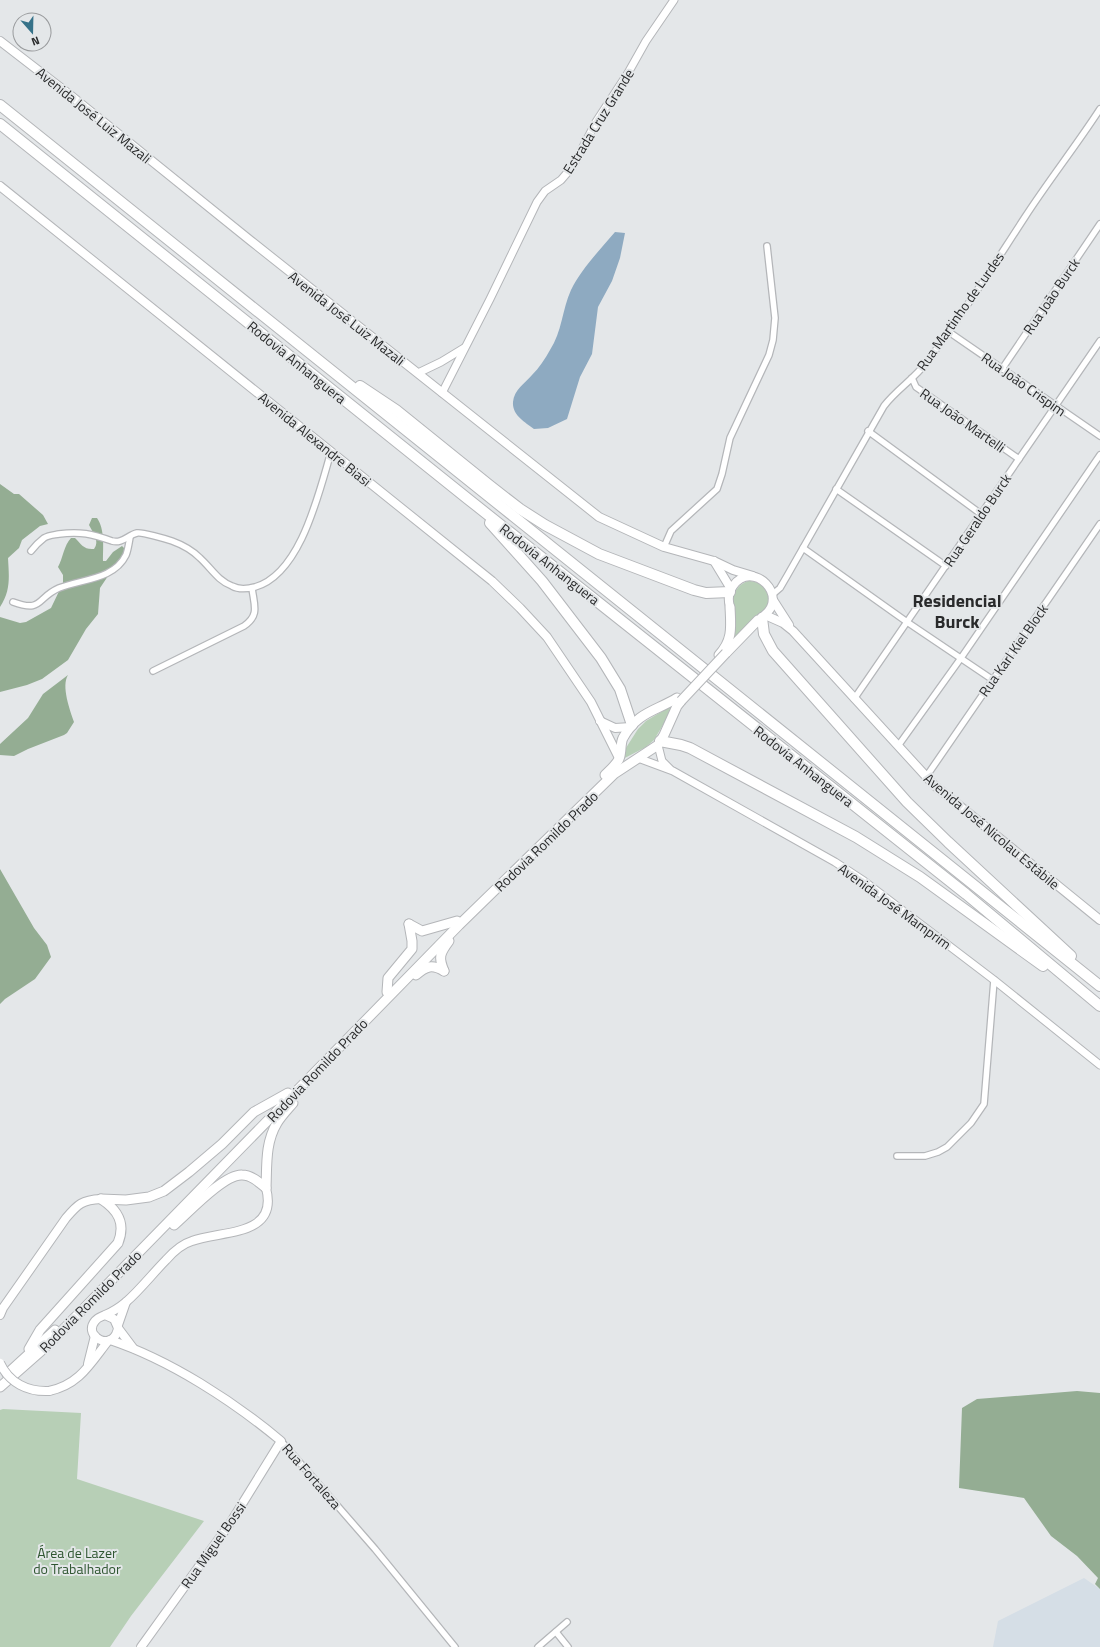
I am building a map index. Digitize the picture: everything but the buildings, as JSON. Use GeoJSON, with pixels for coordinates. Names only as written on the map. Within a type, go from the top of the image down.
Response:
{"type":"FeatureCollection","features":[{"type":"Feature","properties":{"kind":"highway","name":"Rodovia Anhanguera"},"geometry":{"type":"LineString","coordinates":[[0,105],[1100,985]]}},
{"type":"Feature","properties":{"kind":"highway","name":"Rodovia Anhanguera"},"geometry":{"type":"LineString","coordinates":[[0,124],[468,499],[959,889],[1100,1006]]}},
{"type":"Feature","properties":{"kind":"highway"},"geometry":{"type":"LineString","coordinates":[[320,361],[396,410],[495,490],[520,509],[545,525],[599,554],[694,590],[706,593],[730,590]]}},
{"type":"Feature","properties":{"kind":"highway"},"geometry":{"type":"LineString","coordinates":[[468,499],[542,581],[601,658],[620,689],[631,726]]}},
{"type":"Feature","properties":{"kind":"highway"},"geometry":{"type":"LineString","coordinates":[[762,618],[764,634],[773,651],[907,802],[948,842],[1045,930],[1100,985]]}},
{"type":"Feature","properties":{"kind":"highway"},"geometry":{"type":"LineString","coordinates":[[659,743],[681,745],[690,748],[856,837],[920,877],[1100,1006]]}},
{"type":"Feature","properties":{"kind":"main road","name":"Avenida José Luiz Mazali"},"geometry":{"type":"LineString","coordinates":[[0,41],[70,94],[251,241],[599,517],[664,547],[714,561],[733,570],[762,580],[769,586],[773,597]]}},
{"type":"Feature","properties":{"kind":"main road","name":"Avenida Alexandre Biasi"},"geometry":{"type":"LineString","coordinates":[[0,186],[492,581],[547,637],[591,702],[619,758]]}},
{"type":"Feature","properties":{"kind":"main road"},"geometry":{"type":"LineString","coordinates":[[714,561],[730,590],[730,634],[722,654]]}},
{"type":"Feature","properties":{"kind":"main road"},"geometry":{"type":"LineString","coordinates":[[730,590],[740,579],[753,576]]}},
{"type":"Feature","properties":{"kind":"main road"},"geometry":{"type":"LineString","coordinates":[[619,758],[623,739],[631,726],[642,715],[679,699],[722,654],[762,618],[772,606],[773,597]]}},
{"type":"Feature","properties":{"kind":"main road","name":"Avenida José Nicolau Estábile"},"geometry":{"type":"LineString","coordinates":[[773,597],[793,631]]}},
{"type":"Feature","properties":{"kind":"main road","name":"Avenida José Nicolau Estábile"},"geometry":{"type":"LineString","coordinates":[[762,618],[783,623],[793,631],[926,777],[943,793],[1100,920]]}},
{"type":"Feature","properties":{"kind":"main road"},"geometry":{"type":"LineString","coordinates":[[659,743],[668,728],[679,699]]}},
{"type":"Feature","properties":{"kind":"main road"},"geometry":{"type":"LineString","coordinates":[[600,721],[615,728],[631,726]]}},
{"type":"Feature","properties":{"kind":"main road","name":"Rodovia Romildo Prado"},"geometry":{"type":"LineString","coordinates":[[458,923],[614,774],[659,743]]}},
{"type":"Feature","properties":{"kind":"main road","name":"Rodovia Romildo Prado"},"geometry":{"type":"LineString","coordinates":[[0,1380],[92,1295],[288,1093],[610,771],[619,758]]}},
{"type":"Feature","properties":{"kind":"main road"},"geometry":{"type":"LineString","coordinates":[[458,923],[441,953],[440,961],[444,971],[433,966],[429,966],[422,969],[407,983],[389,993],[388,978],[412,949],[409,924],[422,931],[458,923]]}},
{"type":"Feature","properties":{"kind":"main road","name":"Rodovia Romildo Prado"},"geometry":{"type":"LineString","coordinates":[[0,1387],[50,1343],[144,1248],[315,1072],[389,993]]}},
{"type":"Feature","properties":{"kind":"main road"},"geometry":{"type":"LineString","coordinates":[[109,1341],[99,1340],[95,1336],[92,1330],[94,1323],[98,1318],[126,1302],[175,1250],[192,1241],[245,1229],[260,1221],[268,1204],[266,1188],[266,1158],[269,1140],[277,1122],[301,1093],[315,1072]]}},
{"type":"Feature","properties":{"kind":"main road"},"geometry":{"type":"LineString","coordinates":[[0,1315],[3,1308],[76,1206],[90,1199],[126,1200],[149,1197],[164,1191],[222,1144],[254,1112],[288,1093]]}},
{"type":"Feature","properties":{"kind":"main road"},"geometry":{"type":"LineString","coordinates":[[144,1248],[223,1182],[236,1175],[243,1175],[258,1181],[266,1188]]}},
{"type":"Feature","properties":{"kind":"main road"},"geometry":{"type":"LineString","coordinates":[[22,1360],[40,1330],[118,1243],[122,1226],[120,1218],[112,1207],[101,1199]]}},
{"type":"Feature","properties":{"kind":"main road"},"geometry":{"type":"LineString","coordinates":[[0,1363],[8,1375],[22,1386],[38,1391],[49,1391],[68,1385],[87,1369],[109,1341],[115,1337],[126,1302]]}},
{"type":"Feature","properties":{"kind":"main road"},"geometry":{"type":"LineString","coordinates":[[105,1315],[114,1319],[118,1327]]}},
{"type":"Feature","properties":{"kind":"main road","name":"Rua Fortaleza"},"geometry":{"type":"LineString","coordinates":[[118,1327],[133,1348]]}},
{"type":"Feature","properties":{"kind":"main road"},"geometry":{"type":"LineString","coordinates":[[87,1369],[95,1336]]}},
{"type":"Feature","properties":{"kind":"main road","name":"Rua Fortaleza"},"geometry":{"type":"LineString","coordinates":[[109,1341],[133,1348],[225,1399],[281,1441]]}},
{"type":"Feature","properties":{"kind":"main road","name":"Rua Miguel Bossi"},"geometry":{"type":"LineString","coordinates":[[140,1647],[231,1522],[281,1441]]}},
{"type":"Feature","properties":{"kind":"street","name":"Estrada Cruz Grande"},"geometry":{"type":"LineString","coordinates":[[442,392],[536,202],[545,191],[561,180],[572,166],[596,122],[628,73],[646,41],[674,0]]}},
{"type":"Feature","properties":{"kind":"street","name":"Rua Martinho de Lurdes"},"geometry":{"type":"LineString","coordinates":[[773,597],[780,588],[803,548],[868,431],[892,395],[918,374],[949,332],[1044,189],[1099,113]]}},
{"type":"Feature","properties":{"kind":"street","name":"Rua João Burck"},"geometry":{"type":"LineString","coordinates":[[1002,369],[1100,224]]}},
{"type":"Feature","properties":{"kind":"street"},"geometry":{"type":"LineString","coordinates":[[664,547],[671,531],[717,489],[730,438],[769,355],[773,340],[775,318],[767,246]]}},
{"type":"Feature","properties":{"kind":"street","name":"Rua João Crispim"},"geometry":{"type":"LineString","coordinates":[[949,332],[1100,436]]}},
{"type":"Feature","properties":{"kind":"street","name":"Rua Geraldo Burck"},"geometry":{"type":"LineString","coordinates":[[854,699],[1100,341]]}},
{"type":"Feature","properties":{"kind":"street"},"geometry":{"type":"LineString","coordinates":[[418,373],[442,362],[466,346]]}},
{"type":"Feature","properties":{"kind":"street","name":"Rua João Martelli"},"geometry":{"type":"LineString","coordinates":[[912,378],[916,387],[1019,459]]}},
{"type":"Feature","properties":{"kind":"street"},"geometry":{"type":"LineString","coordinates":[[868,431],[981,514]]}},
{"type":"Feature","properties":{"kind":"street"},"geometry":{"type":"LineString","coordinates":[[31,551],[43,538],[50,535],[75,532],[86,533],[114,542],[138,533],[173,541],[187,548],[200,558],[224,582],[240,589],[252,588],[264,584],[276,576],[289,561],[310,519],[331,452]]}},
{"type":"Feature","properties":{"kind":"street"},"geometry":{"type":"LineString","coordinates":[[898,746],[961,658],[1100,455]]}},
{"type":"Feature","properties":{"kind":"street"},"geometry":{"type":"LineString","coordinates":[[836,489],[946,566]]}},
{"type":"Feature","properties":{"kind":"street","name":"Rua Karl Kiel Block"},"geometry":{"type":"LineString","coordinates":[[926,777],[1100,524]]}},
{"type":"Feature","properties":{"kind":"street"},"geometry":{"type":"LineString","coordinates":[[13,602],[24,606],[32,606],[38,604],[55,590],[89,580],[110,571],[120,563],[126,554],[130,537]]}},
{"type":"Feature","properties":{"kind":"street"},"geometry":{"type":"LineString","coordinates":[[803,548],[907,622],[993,680]]}},
{"type":"Feature","properties":{"kind":"street"},"geometry":{"type":"LineString","coordinates":[[152,671],[251,621],[255,609],[252,588]]}},
{"type":"Feature","properties":{"kind":"street","name":"Avenida José Mamprim"},"geometry":{"type":"LineString","coordinates":[[659,743],[662,761],[673,771]]}},
{"type":"Feature","properties":{"kind":"street","name":"Avenida José Mamprim"},"geometry":{"type":"LineString","coordinates":[[638,758],[673,771],[835,862],[858,877],[901,908],[994,980],[1100,1065]]}},
{"type":"Feature","properties":{"kind":"street"},"geometry":{"type":"LineString","coordinates":[[897,1156],[925,1156],[938,1152],[947,1147],[971,1123],[984,1104],[994,980]]}},
{"type":"Feature","properties":{"kind":"street","name":"Rua Fortaleza"},"geometry":{"type":"LineString","coordinates":[[281,1441],[375,1549],[455,1647]]}},
{"type":"Feature","properties":{"kind":"street"},"geometry":{"type":"LineString","coordinates":[[538,1647],[567,1622]]}},
{"type":"Feature","properties":{"kind":"street"},"geometry":{"type":"LineString","coordinates":[[556,1632],[568,1647]]}},
{"type":"Feature","properties":{"kind":"shaded area"},"geometry":{"type":"Polygon","coordinates":[[[1084,1578],[1100,1589],[1100,1647],[993,1647],[998,1621],[1084,1578]]]}},
{"type":"Feature","properties":{"kind":"green space"},"geometry":{"type":"Polygon","coordinates":[[[0,484],[14,494],[19,494],[43,515],[48,524],[40,526],[22,540],[19,548],[8,558],[8,589],[4,601],[0,607],[0,484]]]}},
{"type":"Feature","properties":{"kind":"green space"},"geometry":{"type":"Polygon","coordinates":[[[92,518],[97,518],[100,522],[103,539],[103,561],[106,561],[113,552],[122,546],[124,548],[126,560],[122,565],[103,574],[108,576],[100,588],[98,614],[86,629],[68,660],[42,679],[27,685],[0,692],[0,617],[20,623],[26,622],[51,608],[63,583],[63,575],[58,567],[65,548],[71,538],[75,538],[88,549],[94,549],[96,546],[95,537],[89,525],[92,518]]]}},
{"type":"Feature","properties":{"kind":"green space"},"geometry":{"type":"Polygon","coordinates":[[[748,581],[758,583],[765,589],[768,597],[767,608],[733,640],[731,615],[733,598],[741,585],[748,581]]]}},
{"type":"Feature","properties":{"kind":"green space"},"geometry":{"type":"Polygon","coordinates":[[[68,675],[65,685],[68,705],[74,722],[67,733],[14,756],[0,755],[0,744],[28,718],[43,694],[68,675]]]}},
{"type":"Feature","properties":{"kind":"green space"},"geometry":{"type":"Polygon","coordinates":[[[676,703],[654,740],[646,747],[617,762],[638,729],[646,721],[676,703]]]}},
{"type":"Feature","properties":{"kind":"green space"},"geometry":{"type":"Polygon","coordinates":[[[0,869],[34,928],[47,945],[51,957],[35,979],[0,1004],[0,869]]]}},
{"type":"Feature","properties":{"kind":"green space"},"geometry":{"type":"Polygon","coordinates":[[[1077,1391],[1100,1393],[1100,1589],[1095,1584],[1098,1578],[1077,1556],[1051,1536],[1024,1498],[959,1488],[962,1408],[977,1399],[1077,1391]]]}},
{"type":"Feature","properties":{"kind":"green space","name":"Área de Lazer do Trabalhador"},"geometry":{"type":"Polygon","coordinates":[[[0,1410],[81,1413],[77,1479],[204,1521],[131,1616],[110,1647],[0,1647],[0,1410]]]}},
{"type":"Feature","properties":{"kind":"water"},"geometry":{"type":"Polygon","coordinates":[[[615,232],[625,233],[620,258],[612,281],[598,307],[592,354],[580,377],[567,419],[548,428],[534,429],[523,421],[515,411],[513,402],[515,394],[535,372],[554,343],[560,328],[568,298],[575,282],[591,260],[615,232]]]}},
{"type":"Feature","properties":{"kind":"district","name":"Residencial Burck"},"geometry":{"type":"Point","coordinates":[957,610]}}]}
